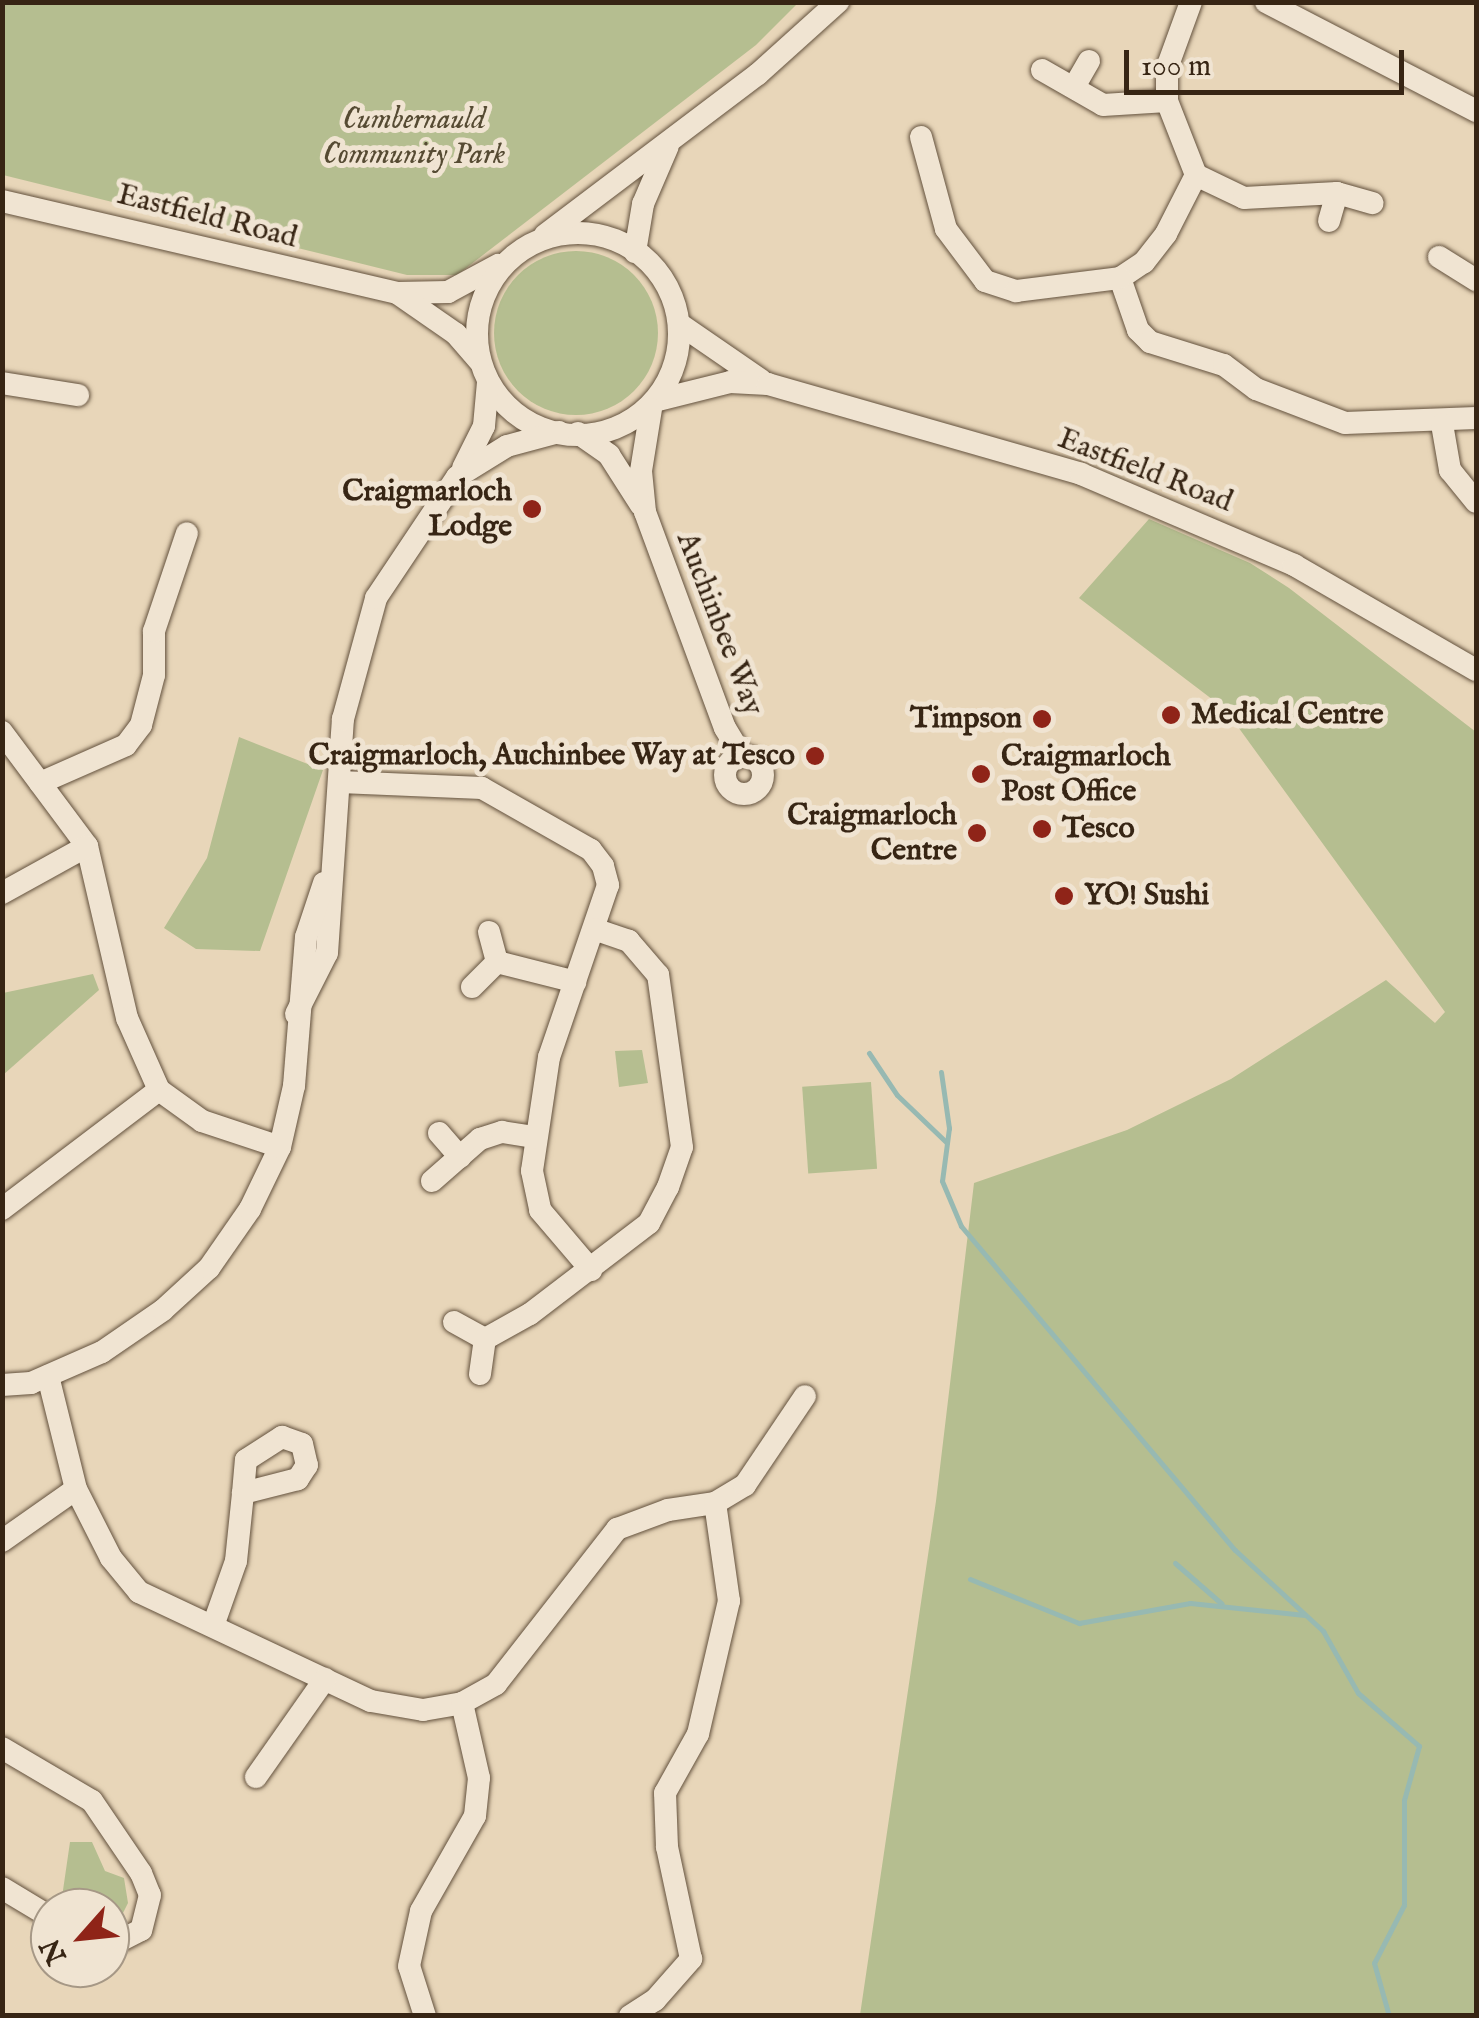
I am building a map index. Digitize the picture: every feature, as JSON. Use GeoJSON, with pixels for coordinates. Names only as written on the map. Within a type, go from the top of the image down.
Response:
{"type":"FeatureCollection","features":[{"type":"Feature","properties":{"kind":"street"},"geometry":{"type":"LineString","coordinates":[[2,1385],[48,1376],[102,1352],[209,1268],[250,1209],[280,1147],[294,1086],[296,1014],[327,953],[343,719],[360,637],[394,562],[457,477],[484,426],[484,372],[477,316],[488,284],[510,258],[758,74],[838,2]]}},
{"type":"Feature","properties":{"kind":"street"},"geometry":{"type":"LineString","coordinates":[[1191,2],[1167,68],[1167,101],[1196,176],[1244,198],[1337,193],[1373,203]]}},
{"type":"Feature","properties":{"kind":"street"},"geometry":{"type":"LineString","coordinates":[[1266,2],[1475,106]]}},
{"type":"Feature","properties":{"kind":"street"},"geometry":{"type":"LineString","coordinates":[[1074,87],[1089,61]]}},
{"type":"Feature","properties":{"kind":"street"},"geometry":{"type":"LineString","coordinates":[[1042,70],[1103,105],[1167,101]]}},
{"type":"Feature","properties":{"kind":"street"},"geometry":{"type":"LineString","coordinates":[[635,252],[654,170],[674,134]]}},
{"type":"Feature","properties":{"kind":"street"},"geometry":{"type":"LineString","coordinates":[[921,137],[946,229],[985,281],[1016,291],[1120,278],[1144,262],[1166,234],[1196,176]]}},
{"type":"Feature","properties":{"kind":"street"},"geometry":{"type":"LineString","coordinates":[[1328,221],[1337,193]]}},
{"type":"Feature","properties":{"kind":"street","name":"Eastfield Road"},"geometry":{"type":"LineString","coordinates":[[2,201],[397,293],[448,292],[510,258]]}},
{"type":"Feature","properties":{"kind":"street"},"geometry":{"type":"LineString","coordinates":[[457,477],[507,446],[569,432],[600,432],[655,404],[675,373],[682,326],[658,276],[635,252],[605,237],[571,233],[538,240]]}},
{"type":"Feature","properties":{"kind":"street"},"geometry":{"type":"LineString","coordinates":[[1439,257],[1473,269]]}},
{"type":"Feature","properties":{"kind":"street"},"geometry":{"type":"LineString","coordinates":[[1120,278],[1138,330],[1150,342],[1224,365],[1256,389],[1345,423],[1442,424],[1476,418]]}},
{"type":"Feature","properties":{"kind":"street","name":"Eastfield Road"},"geometry":{"type":"LineString","coordinates":[[397,293],[456,334],[484,372]]}},
{"type":"Feature","properties":{"kind":"street","name":"Eastfield Road"},"geometry":{"type":"LineString","coordinates":[[682,326],[768,384]]}},
{"type":"Feature","properties":{"kind":"street"},"geometry":{"type":"LineString","coordinates":[[484,372],[508,408],[569,432]]}},
{"type":"Feature","properties":{"kind":"street","name":"Eastfield Road"},"geometry":{"type":"LineString","coordinates":[[655,404],[730,382],[768,384],[828,398],[1081,474],[1294,565],[1476,670]]}},
{"type":"Feature","properties":{"kind":"street"},"geometry":{"type":"LineString","coordinates":[[2,383],[78,396]]}},
{"type":"Feature","properties":{"kind":"street","name":"Auchinbee Way"},"geometry":{"type":"LineString","coordinates":[[645,512],[641,471],[655,404]]}},
{"type":"Feature","properties":{"kind":"street"},"geometry":{"type":"LineString","coordinates":[[1442,424],[1450,470],[1476,502]]}},
{"type":"Feature","properties":{"kind":"street","name":"Auchinbee Way"},"geometry":{"type":"LineString","coordinates":[[569,432],[609,455],[645,512],[725,728],[742,756]]}},
{"type":"Feature","properties":{"kind":"street"},"geometry":{"type":"LineString","coordinates":[[40,783],[126,745],[141,725],[154,675],[154,631],[187,532]]}},
{"type":"Feature","properties":{"kind":"street"},"geometry":{"type":"LineString","coordinates":[[2,732],[87,846],[128,1018],[159,1090],[202,1121],[280,1147]]}},
{"type":"Feature","properties":{"kind":"street"},"geometry":{"type":"LineString","coordinates":[[340,782],[482,788],[591,850],[608,885],[549,1057],[535,1137],[532,1191],[590,1270]]}},
{"type":"Feature","properties":{"kind":"street"},"geometry":{"type":"LineString","coordinates":[[2,893],[87,846]]}},
{"type":"Feature","properties":{"kind":"street"},"geometry":{"type":"LineString","coordinates":[[480,1374],[485,1339],[590,1270],[649,1223],[682,1147],[658,975],[629,941],[595,929]]}},
{"type":"Feature","properties":{"kind":"street"},"geometry":{"type":"LineString","coordinates":[[489,932],[497,962]]}},
{"type":"Feature","properties":{"kind":"street"},"geometry":{"type":"LineString","coordinates":[[497,962],[576,982]]}},
{"type":"Feature","properties":{"kind":"street"},"geometry":{"type":"LineString","coordinates":[[472,987],[497,962]]}},
{"type":"Feature","properties":{"kind":"street"},"geometry":{"type":"LineString","coordinates":[[2,1209],[159,1090]]}},
{"type":"Feature","properties":{"kind":"street"},"geometry":{"type":"LineString","coordinates":[[432,1182],[460,1157],[502,1132],[535,1137]]}},
{"type":"Feature","properties":{"kind":"street"},"geometry":{"type":"LineString","coordinates":[[438,1133],[460,1157]]}},
{"type":"Feature","properties":{"kind":"street"},"geometry":{"type":"LineString","coordinates":[[454,1322],[485,1339]]}},
{"type":"Feature","properties":{"kind":"street"},"geometry":{"type":"LineString","coordinates":[[48,1376],[76,1490],[111,1558],[139,1592],[371,1701],[424,1710],[462,1703],[496,1684],[617,1529],[668,1510],[714,1503],[746,1485],[805,1396]]}},
{"type":"Feature","properties":{"kind":"street"},"geometry":{"type":"LineString","coordinates":[[2,1541],[76,1490]]}},
{"type":"Feature","properties":{"kind":"street"},"geometry":{"type":"LineString","coordinates":[[213,1626],[236,1561],[243,1493]]}},
{"type":"Feature","properties":{"kind":"street"},"geometry":{"type":"LineString","coordinates":[[630,2016],[655,2000],[691,1959],[668,1846],[665,1793],[698,1734],[729,1601],[714,1503]]}},
{"type":"Feature","properties":{"kind":"street"},"geometry":{"type":"LineString","coordinates":[[256,1777],[325,1680]]}},
{"type":"Feature","properties":{"kind":"street"},"geometry":{"type":"LineString","coordinates":[[425,2016],[409,1966],[421,1911],[476,1816],[479,1778],[462,1703]]}},
{"type":"Feature","properties":{"kind":"street"},"geometry":{"type":"LineString","coordinates":[[2,1748],[92,1801],[141,1873],[150,1895],[142,1930],[130,1936]]}},
{"type":"Feature","properties":{"kind":"street"},"geometry":{"type":"LineString","coordinates":[[2,1888],[30,1904]]}},
{"type":"Feature","properties":{"kind":"green space","name":"Cumbernauld Community Park"},"geometry":{"type":"Polygon","coordinates":[[[2,3],[798,3],[756,45],[457,275],[407,275],[3,175],[2,3]]]}},
{"type":"Feature","properties":{"kind":"green space"},"geometry":{"type":"Polygon","coordinates":[[[576,251],[607,258],[634,275],[651,302],[658,333],[651,364],[634,391],[607,408],[576,415],[545,408],[518,391],[501,364],[494,333],[501,302],[518,275],[545,258],[576,251]]]}},
{"type":"Feature","properties":{"kind":"green space"},"geometry":{"type":"Polygon","coordinates":[[[1149,519],[1250,563],[1289,588],[1476,732],[1476,2015],[860,2015],[936,1501],[974,1183],[1127,1130],[1231,1079],[1386,980],[1435,1023],[1445,1012],[1225,709],[1079,598],[1149,519]]]}},
{"type":"Feature","properties":{"kind":"green space"},"geometry":{"type":"Polygon","coordinates":[[[239,737],[323,770],[260,951],[196,949],[164,928],[207,858],[239,737]]]}},
{"type":"Feature","properties":{"kind":"green space"},"geometry":{"type":"Polygon","coordinates":[[[93,974],[99,990],[3,1075],[3,993],[93,974]]]}},
{"type":"Feature","properties":{"kind":"green space"},"geometry":{"type":"Polygon","coordinates":[[[642,1050],[648,1083],[619,1087],[615,1051],[642,1050]]]}},
{"type":"Feature","properties":{"kind":"green space"},"geometry":{"type":"Polygon","coordinates":[[[871,1082],[877,1169],[808,1174],[802,1087],[871,1082]]]}},
{"type":"Feature","properties":{"kind":"green space"},"geometry":{"type":"Polygon","coordinates":[[[70,1842],[92,1842],[105,1871],[124,1878],[126,1888],[63,1888],[70,1842]]]}},
{"type":"Feature","properties":{"kind":"waterway"},"geometry":{"type":"LineString","coordinates":[[869,1053],[897,1095],[947,1143]]}},
{"type":"Feature","properties":{"kind":"waterway"},"geometry":{"type":"LineString","coordinates":[[941,1072],[949,1128],[942,1181],[961,1226],[1235,1550],[1323,1631],[1358,1693],[1419,1746],[1404,1800],[1404,1905],[1374,1963],[1389,2016]]}},
{"type":"Feature","properties":{"kind":"waterway"},"geometry":{"type":"LineString","coordinates":[[1175,1563],[1222,1604]]}},
{"type":"Feature","properties":{"kind":"waterway"},"geometry":{"type":"LineString","coordinates":[[970,1579],[1079,1623],[1190,1603],[1304,1615]]}},
{"type":"Feature","properties":{"kind":"place","name":"Craigmarloch Lodge"},"geometry":{"type":"Point","coordinates":[532,509]}},
{"type":"Feature","properties":{"kind":"place","name":"Medical Centre"},"geometry":{"type":"Point","coordinates":[1171,715]}},
{"type":"Feature","properties":{"kind":"place","name":"Timpson"},"geometry":{"type":"Point","coordinates":[1042,719]}},
{"type":"Feature","properties":{"kind":"place","name":"Craigmarloch, Auchinbee Way at Tesco"},"geometry":{"type":"Point","coordinates":[815,756]}},
{"type":"Feature","properties":{"kind":"place","name":"Craigmarloch Post Office"},"geometry":{"type":"Point","coordinates":[981,774]}},
{"type":"Feature","properties":{"kind":"place","name":"Tesco"},"geometry":{"type":"Point","coordinates":[1042,829]}},
{"type":"Feature","properties":{"kind":"place","name":"Craigmarloch Centre"},"geometry":{"type":"Point","coordinates":[977,833]}},
{"type":"Feature","properties":{"kind":"place","name":"YO! Sushi"},"geometry":{"type":"Point","coordinates":[1064,896]}}]}
